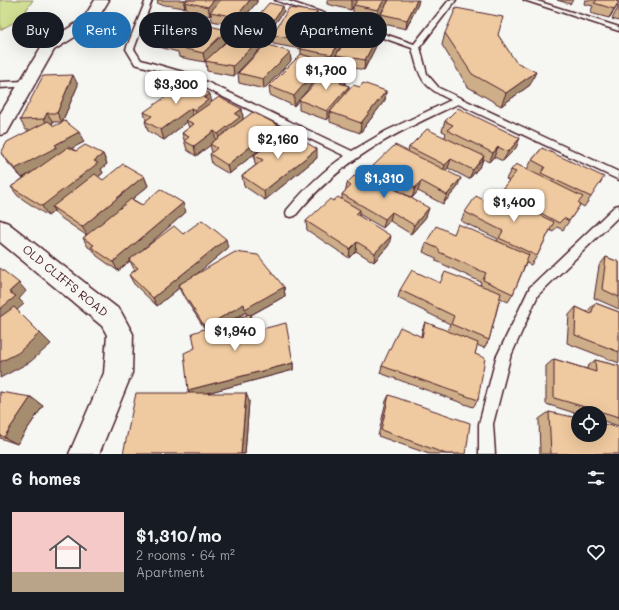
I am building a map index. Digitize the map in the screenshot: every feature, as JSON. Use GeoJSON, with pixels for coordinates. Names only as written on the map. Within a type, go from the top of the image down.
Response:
{"type":"FeatureCollection","features":[{"type":"Feature","properties":{"kind":"street"},"geometry":{"type":"LineString","coordinates":[[0,129],[48,47],[89,22],[102,0]]}},
{"type":"Feature","properties":{"kind":"street","name":"OLD CLIFFS ROAD"},"geometry":{"type":"LineString","coordinates":[[0,229],[111,318],[120,334],[118,373],[84,454]]}},
{"type":"Feature","properties":{"kind":"lane"},"geometry":{"type":"LineString","coordinates":[[149,0],[130,49],[138,62],[187,76],[351,155]]}},
{"type":"Feature","properties":{"kind":"lane"},"geometry":{"type":"LineString","coordinates":[[278,0],[416,47]]}},
{"type":"Feature","properties":{"kind":"lane"},"geometry":{"type":"LineString","coordinates":[[416,47],[453,0]]}},
{"type":"Feature","properties":{"kind":"lane"},"geometry":{"type":"LineString","coordinates":[[527,0],[619,30]]}},
{"type":"Feature","properties":{"kind":"lane"},"geometry":{"type":"LineString","coordinates":[[416,47],[423,75],[436,90],[619,176]]}},
{"type":"Feature","properties":{"kind":"lane"},"geometry":{"type":"LineString","coordinates":[[0,85],[26,84]]}},
{"type":"Feature","properties":{"kind":"lane"},"geometry":{"type":"LineString","coordinates":[[290,213],[303,195],[351,155],[402,126],[459,100]]}},
{"type":"Feature","properties":{"kind":"lane"},"geometry":{"type":"LineString","coordinates":[[487,454],[486,424],[503,358],[534,291],[619,209]]}},
{"type":"Feature","properties":{"kind":"green space"},"geometry":{"type":"Polygon","coordinates":[[[0,0],[33,0],[25,12],[12,12],[12,23],[0,30],[0,0]]]}},
{"type":"Feature","properties":{"kind":"building"},"geometry":{"type":"Polygon","coordinates":[[[187,0],[214,0],[208,7],[185,2],[187,0]]]}},
{"type":"Feature","properties":{"kind":"building"},"geometry":{"type":"Polygon","coordinates":[[[221,0],[250,0],[240,12],[220,12],[220,14],[210,12],[221,0]]]}},
{"type":"Feature","properties":{"kind":"building"},"geometry":{"type":"Polygon","coordinates":[[[358,0],[384,0],[378,10],[354,5],[358,0]]]}},
{"type":"Feature","properties":{"kind":"building"},"geometry":{"type":"Polygon","coordinates":[[[389,0],[417,0],[407,20],[387,15],[387,12],[382,12],[389,0]]]}},
{"type":"Feature","properties":{"kind":"building"},"geometry":{"type":"Polygon","coordinates":[[[597,0],[617,0],[616,1],[619,2],[614,9],[594,3],[597,0]]]}},
{"type":"Feature","properties":{"kind":"building"},"geometry":{"type":"Polygon","coordinates":[[[269,3],[283,6],[277,15],[277,12],[261,12],[269,3]]]}},
{"type":"Feature","properties":{"kind":"building"},"geometry":{"type":"Polygon","coordinates":[[[289,8],[317,12],[286,12],[289,8]]]}},
{"type":"Feature","properties":{"kind":"building"},"geometry":{"type":"Polygon","coordinates":[[[456,8],[503,17],[498,35],[516,62],[536,72],[506,93],[472,74],[445,33],[456,8]]]}},
{"type":"Feature","properties":{"kind":"building"},"geometry":{"type":"Polygon","coordinates":[[[285,14],[285,37],[277,36],[277,27],[285,14]]]}},
{"type":"Feature","properties":{"kind":"building"},"geometry":{"type":"Polygon","coordinates":[[[212,27],[220,28],[220,37],[212,44],[212,27]]]}},
{"type":"Feature","properties":{"kind":"building"},"geometry":{"type":"Polygon","coordinates":[[[181,48],[208,48],[203,53],[181,48]]]}},
{"type":"Feature","properties":{"kind":"building"},"geometry":{"type":"Polygon","coordinates":[[[220,48],[251,48],[233,66],[205,61],[220,48]]]}},
{"type":"Feature","properties":{"kind":"building"},"geometry":{"type":"Polygon","coordinates":[[[262,48],[277,48],[290,52],[263,79],[238,73],[262,48]]]}},
{"type":"Feature","properties":{"kind":"building"},"geometry":{"type":"Polygon","coordinates":[[[302,48],[336,48],[332,55],[302,48]]]}},
{"type":"Feature","properties":{"kind":"building"},"geometry":{"type":"Polygon","coordinates":[[[341,48],[371,48],[365,60],[336,55],[341,48]]]}},
{"type":"Feature","properties":{"kind":"building"},"geometry":{"type":"Polygon","coordinates":[[[301,54],[324,61],[294,96],[269,86],[301,54]]]}},
{"type":"Feature","properties":{"kind":"building"},"geometry":{"type":"Polygon","coordinates":[[[328,70],[346,76],[340,83],[349,86],[327,111],[299,100],[328,70]]]}},
{"type":"Feature","properties":{"kind":"building"},"geometry":{"type":"Polygon","coordinates":[[[73,75],[57,113],[47,113],[44,119],[20,120],[43,76],[73,75]]]}},
{"type":"Feature","properties":{"kind":"building"},"geometry":{"type":"Polygon","coordinates":[[[187,82],[210,94],[204,98],[208,100],[195,110],[191,108],[161,130],[145,121],[152,116],[144,112],[187,82]]]}},
{"type":"Feature","properties":{"kind":"building"},"geometry":{"type":"Polygon","coordinates":[[[363,83],[386,91],[361,123],[330,112],[353,85],[360,87],[363,83]]]}},
{"type":"Feature","properties":{"kind":"building"},"geometry":{"type":"Polygon","coordinates":[[[219,97],[242,109],[235,114],[240,117],[218,134],[214,131],[194,146],[184,141],[189,137],[182,133],[194,124],[186,120],[219,97]]]}},
{"type":"Feature","properties":{"kind":"building"},"geometry":{"type":"Polygon","coordinates":[[[458,108],[520,138],[508,152],[498,147],[493,153],[447,130],[453,125],[445,121],[458,108]]]}},
{"type":"Feature","properties":{"kind":"building"},"geometry":{"type":"Polygon","coordinates":[[[253,112],[278,125],[227,165],[210,154],[217,148],[210,144],[253,112]]]}},
{"type":"Feature","properties":{"kind":"building"},"geometry":{"type":"Polygon","coordinates":[[[48,121],[54,126],[65,121],[79,132],[55,145],[57,147],[15,169],[1,153],[7,142],[48,121]]]}},
{"type":"Feature","properties":{"kind":"building"},"geometry":{"type":"Polygon","coordinates":[[[427,129],[484,156],[473,170],[451,159],[445,165],[409,147],[427,129]]]}},
{"type":"Feature","properties":{"kind":"building"},"geometry":{"type":"Polygon","coordinates":[[[287,131],[317,149],[264,191],[242,176],[263,160],[254,155],[287,131]]]}},
{"type":"Feature","properties":{"kind":"building"},"geometry":{"type":"Polygon","coordinates":[[[85,145],[103,154],[94,161],[98,163],[42,206],[11,187],[68,147],[76,151],[85,145]]]}},
{"type":"Feature","properties":{"kind":"building"},"geometry":{"type":"Polygon","coordinates":[[[395,145],[461,178],[447,195],[421,181],[415,188],[373,166],[395,145]]]}},
{"type":"Feature","properties":{"kind":"building"},"geometry":{"type":"Polygon","coordinates":[[[542,148],[604,177],[591,197],[541,173],[545,167],[532,160],[542,148]]]}},
{"type":"Feature","properties":{"kind":"building"},"geometry":{"type":"Polygon","coordinates":[[[123,164],[144,176],[82,227],[52,207],[95,174],[103,180],[123,164]]]}},
{"type":"Feature","properties":{"kind":"building"},"geometry":{"type":"Polygon","coordinates":[[[516,164],[583,197],[578,203],[580,205],[569,221],[564,218],[559,223],[503,192],[504,191],[502,189],[516,172],[511,170],[516,164]]]}},
{"type":"Feature","properties":{"kind":"building"},"geometry":{"type":"Polygon","coordinates":[[[364,172],[429,208],[414,225],[392,212],[385,219],[342,194],[351,186],[347,183],[354,176],[358,178],[364,172]]]}},
{"type":"Feature","properties":{"kind":"building"},"geometry":{"type":"Polygon","coordinates":[[[160,189],[183,203],[113,262],[91,247],[94,245],[83,238],[131,199],[142,205],[160,189]]]}},
{"type":"Feature","properties":{"kind":"building"},"geometry":{"type":"Polygon","coordinates":[[[476,196],[495,206],[501,197],[554,222],[537,256],[499,238],[503,231],[465,212],[476,196]]]}},
{"type":"Feature","properties":{"kind":"building"},"geometry":{"type":"Polygon","coordinates":[[[338,197],[360,210],[356,214],[391,236],[375,253],[357,242],[350,249],[306,221],[330,199],[333,201],[338,197]]]}},
{"type":"Feature","properties":{"kind":"building"},"geometry":{"type":"Polygon","coordinates":[[[202,220],[226,239],[153,298],[129,275],[138,268],[129,260],[174,226],[183,234],[202,220]]]}},
{"type":"Feature","properties":{"kind":"building"},"geometry":{"type":"Polygon","coordinates":[[[458,224],[529,255],[513,294],[483,280],[486,273],[439,252],[439,249],[426,243],[436,226],[454,234],[458,224]]]}},
{"type":"Feature","properties":{"kind":"building"},"geometry":{"type":"Polygon","coordinates":[[[235,252],[258,255],[284,287],[245,309],[244,304],[205,327],[178,285],[235,252]]]}},
{"type":"Feature","properties":{"kind":"building"},"geometry":{"type":"Polygon","coordinates":[[[606,257],[619,262],[619,297],[602,289],[606,257]]]}},
{"type":"Feature","properties":{"kind":"building"},"geometry":{"type":"Polygon","coordinates":[[[0,268],[19,283],[9,292],[16,296],[0,309],[0,268]]]}},
{"type":"Feature","properties":{"kind":"building"},"geometry":{"type":"Polygon","coordinates":[[[412,270],[440,283],[445,272],[501,293],[489,340],[451,324],[454,316],[400,290],[412,270]]]}},
{"type":"Feature","properties":{"kind":"building"},"geometry":{"type":"Polygon","coordinates":[[[595,303],[619,312],[619,352],[575,335],[576,307],[591,314],[595,303]]]}},
{"type":"Feature","properties":{"kind":"building"},"geometry":{"type":"Polygon","coordinates":[[[14,307],[40,333],[18,353],[0,362],[0,317],[14,307]]]}},
{"type":"Feature","properties":{"kind":"building"},"geometry":{"type":"Polygon","coordinates":[[[250,314],[254,331],[286,323],[293,363],[188,390],[184,353],[195,348],[192,333],[250,314]]]}},
{"type":"Feature","properties":{"kind":"building"},"geometry":{"type":"Polygon","coordinates":[[[425,322],[478,343],[475,354],[485,358],[478,400],[382,366],[400,327],[422,337],[425,322]]]}},
{"type":"Feature","properties":{"kind":"building"},"geometry":{"type":"Polygon","coordinates":[[[554,359],[596,372],[595,360],[619,366],[619,417],[607,413],[607,406],[581,406],[554,398],[554,359]]]}},
{"type":"Feature","properties":{"kind":"building"},"geometry":{"type":"Polygon","coordinates":[[[0,392],[31,397],[4,437],[0,435],[0,392]]]}},
{"type":"Feature","properties":{"kind":"building"},"geometry":{"type":"Polygon","coordinates":[[[136,393],[246,393],[241,454],[123,454],[136,393]]]}},
{"type":"Feature","properties":{"kind":"building"},"geometry":{"type":"Polygon","coordinates":[[[389,395],[470,423],[466,454],[446,454],[381,430],[389,395]]]}},
{"type":"Feature","properties":{"kind":"building"},"geometry":{"type":"Polygon","coordinates":[[[549,412],[571,417],[571,442],[607,442],[607,425],[619,428],[619,454],[551,454],[549,412]]]}}]}
